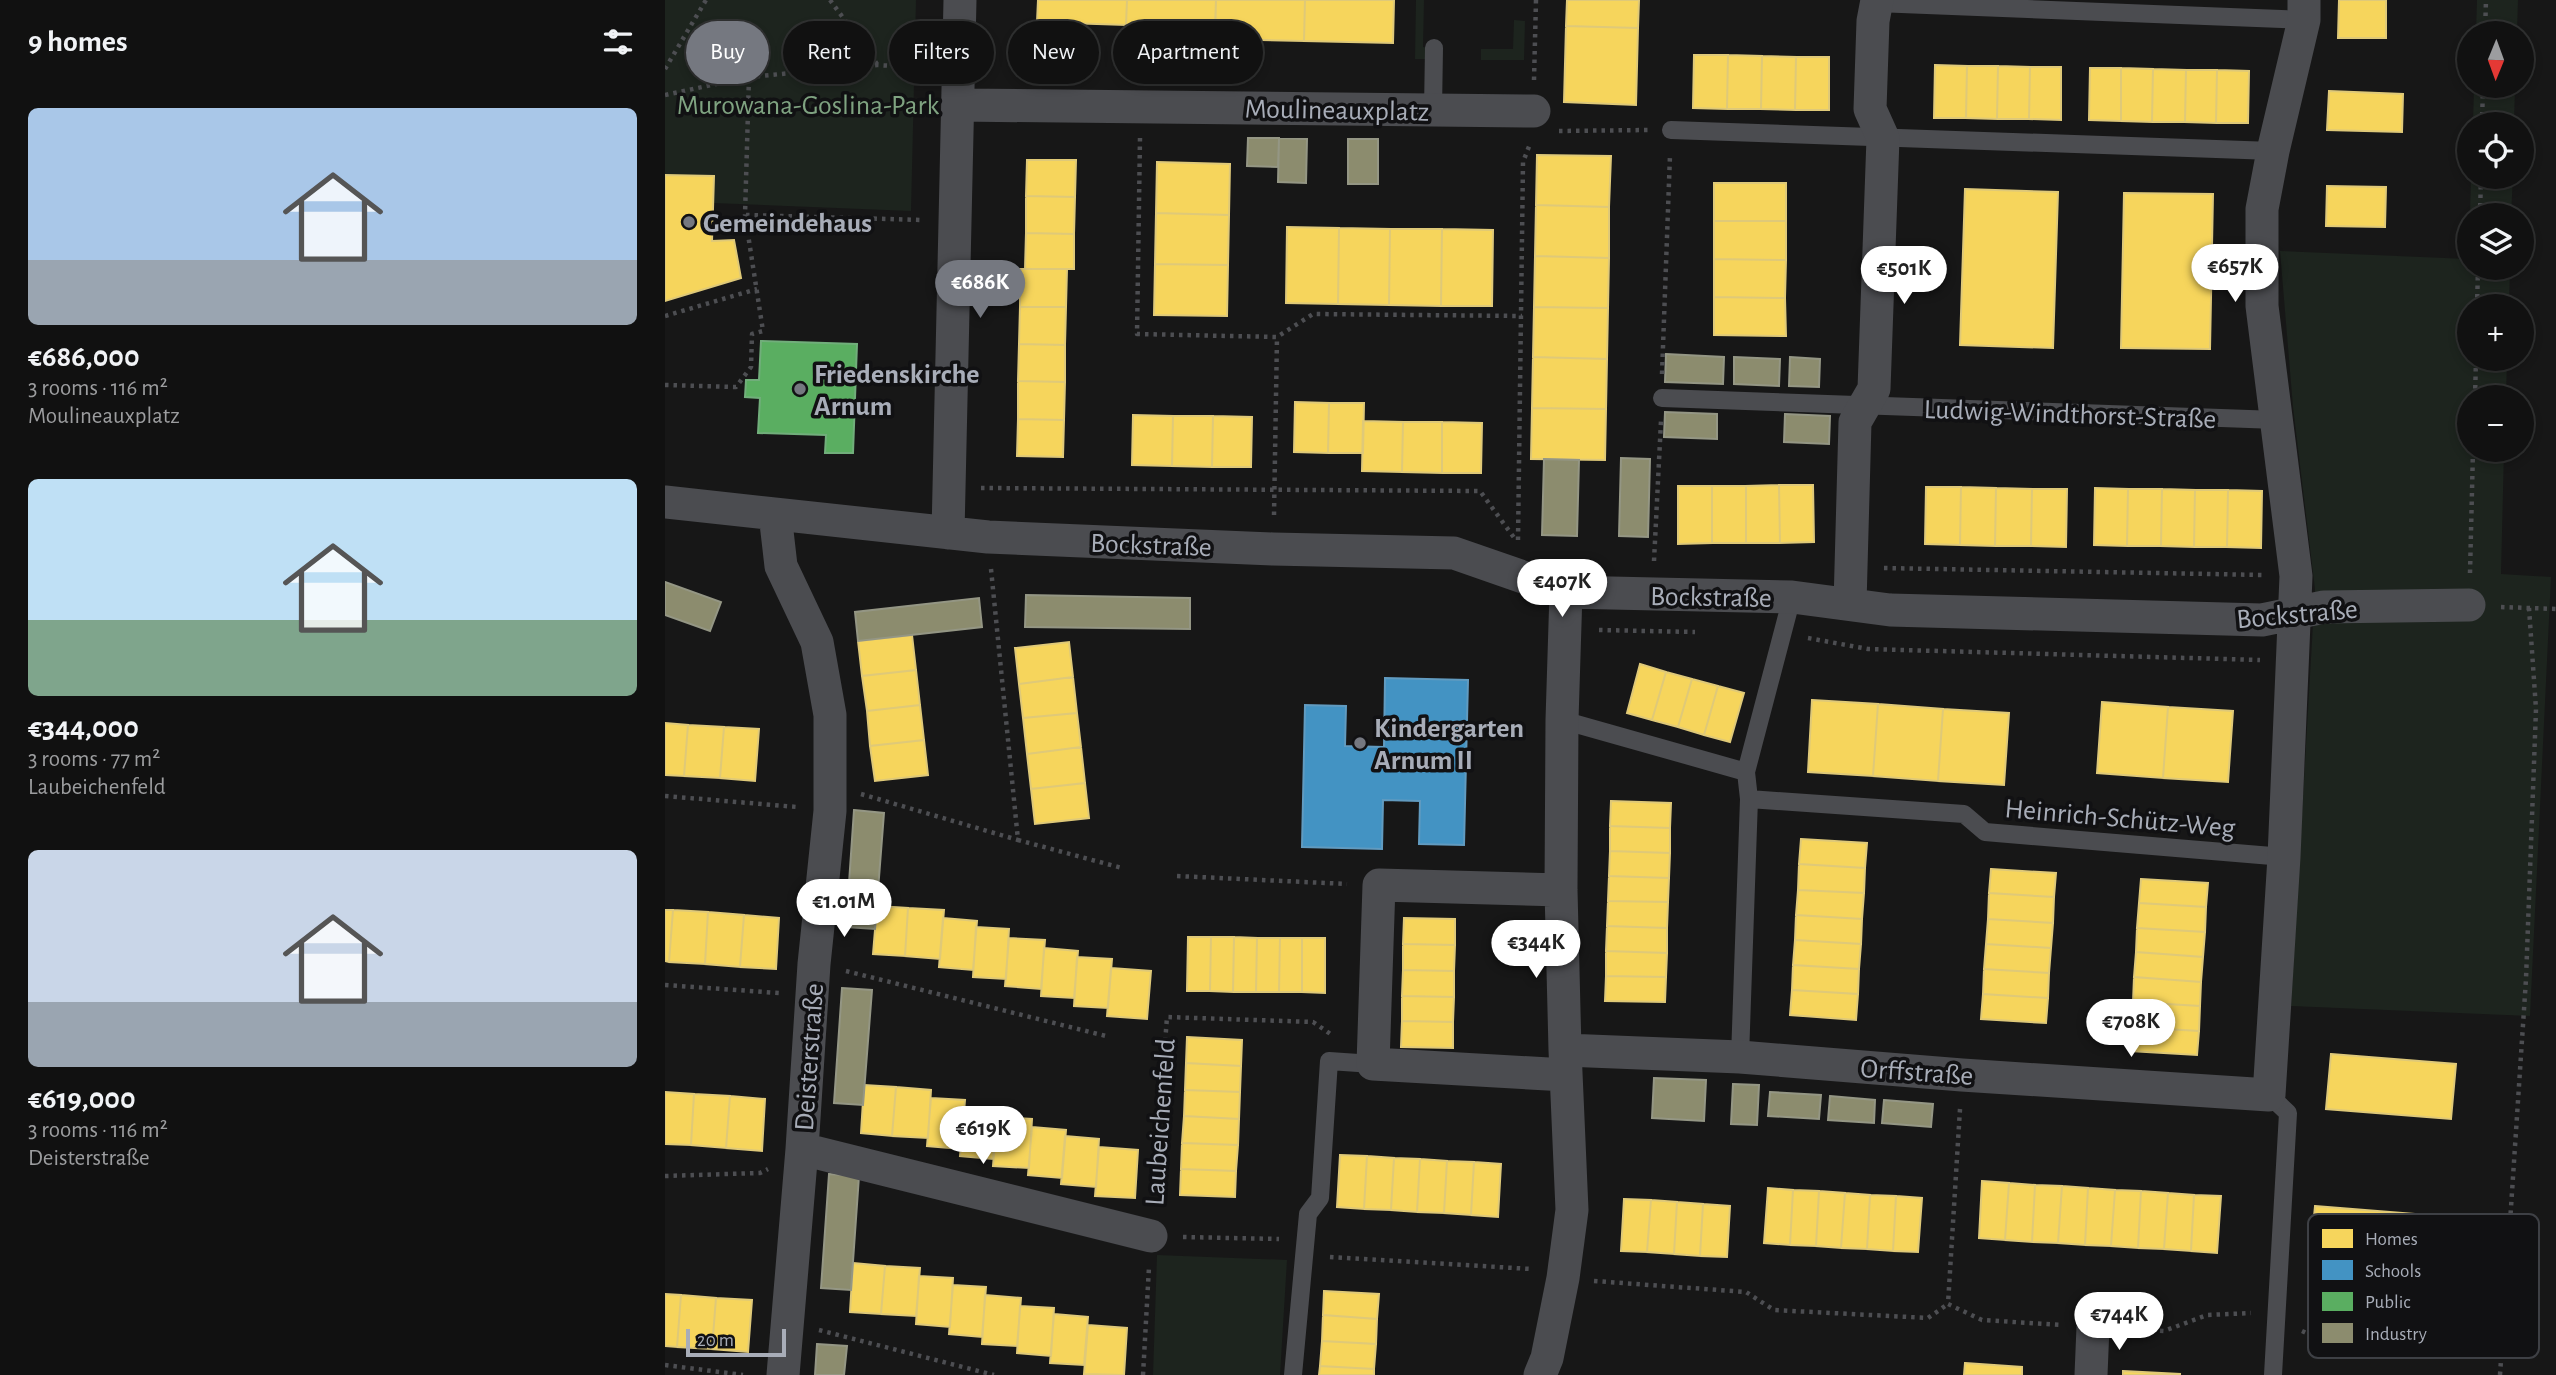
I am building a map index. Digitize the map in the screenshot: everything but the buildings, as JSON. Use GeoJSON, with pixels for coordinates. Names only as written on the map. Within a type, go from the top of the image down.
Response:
{"type":"FeatureCollection","features":[{"type":"Feature","properties":{"kind":"street"},"geometry":{"type":"LineString","coordinates":[[960,0],[960,21]]}},
{"type":"Feature","properties":{"kind":"street"},"geometry":{"type":"LineString","coordinates":[[1850,604],[1855,422],[1874,389],[1883,138],[1870,109],[1876,2]]}},
{"type":"Feature","properties":{"kind":"street"},"geometry":{"type":"LineString","coordinates":[[2269,1095],[2284,857],[2296,576],[2262,306],[2262,209],[2304,10]]}},
{"type":"Feature","properties":{"kind":"street"},"geometry":{"type":"LineString","coordinates":[[948,533],[959,84]]}},
{"type":"Feature","properties":{"kind":"street","name":"Moulineauxplatz"},"geometry":{"type":"LineString","coordinates":[[958,105],[1433,110],[1534,121]]}},
{"type":"Feature","properties":{"kind":"street","name":"Bockstraße"},"geometry":{"type":"LineString","coordinates":[[665,502],[988,537],[1273,549],[1454,553],[1566,592],[1792,597],[1891,610],[2262,620],[2324,607],[2469,605]]}},
{"type":"Feature","properties":{"kind":"street","name":"Deisterstraße"},"geometry":{"type":"LineString","coordinates":[[775,514],[781,566],[817,642],[830,715],[830,798],[783,1375]]}},
{"type":"Feature","properties":{"kind":"street"},"geometry":{"type":"LineString","coordinates":[[1540,1375],[1547,1358],[1563,1278],[1572,1210],[1561,890],[1566,592]]}},
{"type":"Feature","properties":{"kind":"street"},"geometry":{"type":"LineString","coordinates":[[1561,890],[1379,885],[1373,1064],[1565,1062]]}},
{"type":"Feature","properties":{"kind":"street","name":"Orffstraße"},"geometry":{"type":"LineString","coordinates":[[1565,1062],[1740,1058],[2269,1095]]}},
{"type":"Feature","properties":{"kind":"street","name":"Deisterstraße"},"geometry":{"type":"LineString","coordinates":[[802,1149],[1151,1236]]}},
{"type":"Feature","properties":{"kind":"street"},"geometry":{"type":"LineString","coordinates":[[2091,1375],[2093,1327]]}},
{"type":"Feature","properties":{"kind":"lane"},"geometry":{"type":"LineString","coordinates":[[1876,2],[2304,10]]}},
{"type":"Feature","properties":{"kind":"lane"},"geometry":{"type":"LineString","coordinates":[[1433,110],[1434,48]]}},
{"type":"Feature","properties":{"kind":"lane"},"geometry":{"type":"LineString","coordinates":[[1671,130],[2273,150]]}},
{"type":"Feature","properties":{"kind":"lane","name":"Ludwig-Windthorst-Straße"},"geometry":{"type":"LineString","coordinates":[[1662,398],[2277,420]]}},
{"type":"Feature","properties":{"kind":"lane"},"geometry":{"type":"LineString","coordinates":[[1740,1058],[1749,799],[1746,772],[1792,597]]}},
{"type":"Feature","properties":{"kind":"lane"},"geometry":{"type":"LineString","coordinates":[[1562,720],[1746,772]]}},
{"type":"Feature","properties":{"kind":"lane","name":"Heinrich-Schütz-Weg"},"geometry":{"type":"LineString","coordinates":[[1749,799],[1964,814],[1985,832],[2284,857]]}},
{"type":"Feature","properties":{"kind":"lane"},"geometry":{"type":"LineString","coordinates":[[1293,1375],[1308,1214],[1319,1198],[1329,1061],[1373,1064]]}},
{"type":"Feature","properties":{"kind":"lane"},"geometry":{"type":"LineString","coordinates":[[2269,1095],[2288,1113],[2273,1375]]}},
{"type":"Feature","properties":{"kind":"path"},"geometry":{"type":"LineString","coordinates":[[665,69],[706,0]]}},
{"type":"Feature","properties":{"kind":"path"},"geometry":{"type":"LineString","coordinates":[[830,0],[877,65]]}},
{"type":"Feature","properties":{"kind":"path"},"geometry":{"type":"LineString","coordinates":[[949,488],[1480,491],[1518,543],[1524,162],[1534,121],[1536,0]]}},
{"type":"Feature","properties":{"kind":"path"},"geometry":{"type":"LineString","coordinates":[[2485,21],[2486,0]]}},
{"type":"Feature","properties":{"kind":"path"},"geometry":{"type":"LineString","coordinates":[[769,75],[889,66]]}},
{"type":"Feature","properties":{"kind":"path"},"geometry":{"type":"LineString","coordinates":[[665,94],[714,84]]}},
{"type":"Feature","properties":{"kind":"path"},"geometry":{"type":"LineString","coordinates":[[665,385],[736,387],[751,367],[752,334],[763,331],[745,215],[749,84]]}},
{"type":"Feature","properties":{"kind":"path"},"geometry":{"type":"LineString","coordinates":[[1140,107],[1137,334],[1277,337],[1313,314],[1522,316]]}},
{"type":"Feature","properties":{"kind":"path"},"geometry":{"type":"LineString","coordinates":[[1534,121],[1671,130],[1654,561],[1641,560]]}},
{"type":"Feature","properties":{"kind":"path"},"geometry":{"type":"LineString","coordinates":[[745,215],[955,221]]}},
{"type":"Feature","properties":{"kind":"path"},"geometry":{"type":"LineString","coordinates":[[665,316],[757,289]]}},
{"type":"Feature","properties":{"kind":"path"},"geometry":{"type":"LineString","coordinates":[[1273,549],[1277,337]]}},
{"type":"Feature","properties":{"kind":"path"},"geometry":{"type":"LineString","coordinates":[[2473,462],[2469,605],[2556,609]]}},
{"type":"Feature","properties":{"kind":"path"},"geometry":{"type":"LineString","coordinates":[[988,537],[1018,840]]}},
{"type":"Feature","properties":{"kind":"path"},"geometry":{"type":"LineString","coordinates":[[1849,567],[2296,576]]}},
{"type":"Feature","properties":{"kind":"path"},"geometry":{"type":"LineString","coordinates":[[2511,1214],[2526,979],[2536,709],[2529,608]]}},
{"type":"Feature","properties":{"kind":"path"},"geometry":{"type":"LineString","coordinates":[[665,796],[830,798],[1018,840],[1122,868]]}},
{"type":"Feature","properties":{"kind":"path"},"geometry":{"type":"LineString","coordinates":[[1177,876],[1379,885]]}},
{"type":"Feature","properties":{"kind":"path"},"geometry":{"type":"LineString","coordinates":[[665,985],[814,980],[1106,1036]]}},
{"type":"Feature","properties":{"kind":"path","name":"Laubeichenfeld"},"geometry":{"type":"LineString","coordinates":[[1143,1375],[1167,1017],[1313,1022],[1373,1064]]}},
{"type":"Feature","properties":{"kind":"path"},"geometry":{"type":"LineString","coordinates":[[1962,1075],[1948,1304],[1982,1320],[2164,1331],[2207,1314],[2262,1313],[2308,1334]]}},
{"type":"Feature","properties":{"kind":"path"},"geometry":{"type":"LineString","coordinates":[[665,1176],[760,1173],[802,1149]]}},
{"type":"Feature","properties":{"kind":"path","name":"Laubeichenfeld"},"geometry":{"type":"LineString","coordinates":[[1151,1236],[1307,1240],[1321,1256],[1528,1268],[1563,1278],[1746,1293],[1774,1310],[1928,1318],[1948,1304]]}},
{"type":"Feature","properties":{"kind":"path"},"geometry":{"type":"LineString","coordinates":[[787,1327],[828,1331],[994,1375]]}},
{"type":"Feature","properties":{"kind":"path"},"geometry":{"type":"LineString","coordinates":[[665,1365],[743,1375]]}},
{"type":"Feature","properties":{"kind":"green space","name":"Murowana-Goslina-Park"},"geometry":{"type":"Polygon","coordinates":[[[665,0],[916,0],[916,21],[889,21],[889,84],[914,84],[911,211],[713,203],[665,175],[665,0]]]}},
{"type":"Feature","properties":{"kind":"green space"},"geometry":{"type":"Polygon","coordinates":[[[1416,0],[1424,0],[1423,47],[1429,48],[1429,59],[1415,59],[1416,0]]]}},
{"type":"Feature","properties":{"kind":"green space"},"geometry":{"type":"Polygon","coordinates":[[[2477,0],[2518,0],[2517,21],[2476,21],[2477,0]]]}},
{"type":"Feature","properties":{"kind":"green space"},"geometry":{"type":"Polygon","coordinates":[[[1514,20],[1525,21],[1524,60],[1481,60],[1481,49],[1513,49],[1514,20]]]}},
{"type":"Feature","properties":{"kind":"green space"},"geometry":{"type":"Polygon","coordinates":[[[2474,98],[2515,98],[2514,112],[2473,112],[2474,98]]]}},
{"type":"Feature","properties":{"kind":"green space"},"geometry":{"type":"Polygon","coordinates":[[[2471,189],[2512,189],[2512,203],[2470,203],[2471,189]]]}},
{"type":"Feature","properties":{"kind":"green space"},"geometry":{"type":"Polygon","coordinates":[[[2280,251],[2457,259],[2457,280],[2510,280],[2509,294],[2457,294],[2457,371],[2507,371],[2506,385],[2457,385],[2457,462],[2504,462],[2501,574],[2551,577],[2530,1016],[2291,1006],[2315,589],[2293,407],[2280,251]]]}},
{"type":"Feature","properties":{"kind":"green space"},"geometry":{"type":"Polygon","coordinates":[[[1157,1255],[1287,1260],[1280,1375],[1153,1375],[1157,1255]]]}},
{"type":"Feature","properties":{"kind":"place","name":"Gemeindehaus"},"geometry":{"type":"Point","coordinates":[689,222]}},
{"type":"Feature","properties":{"kind":"place","name":"Friedenskirche Arnum"},"geometry":{"type":"Point","coordinates":[800,389]}},
{"type":"Feature","properties":{"kind":"place","name":"Kindergarten Arnum II"},"geometry":{"type":"Point","coordinates":[1360,743]}}]}
